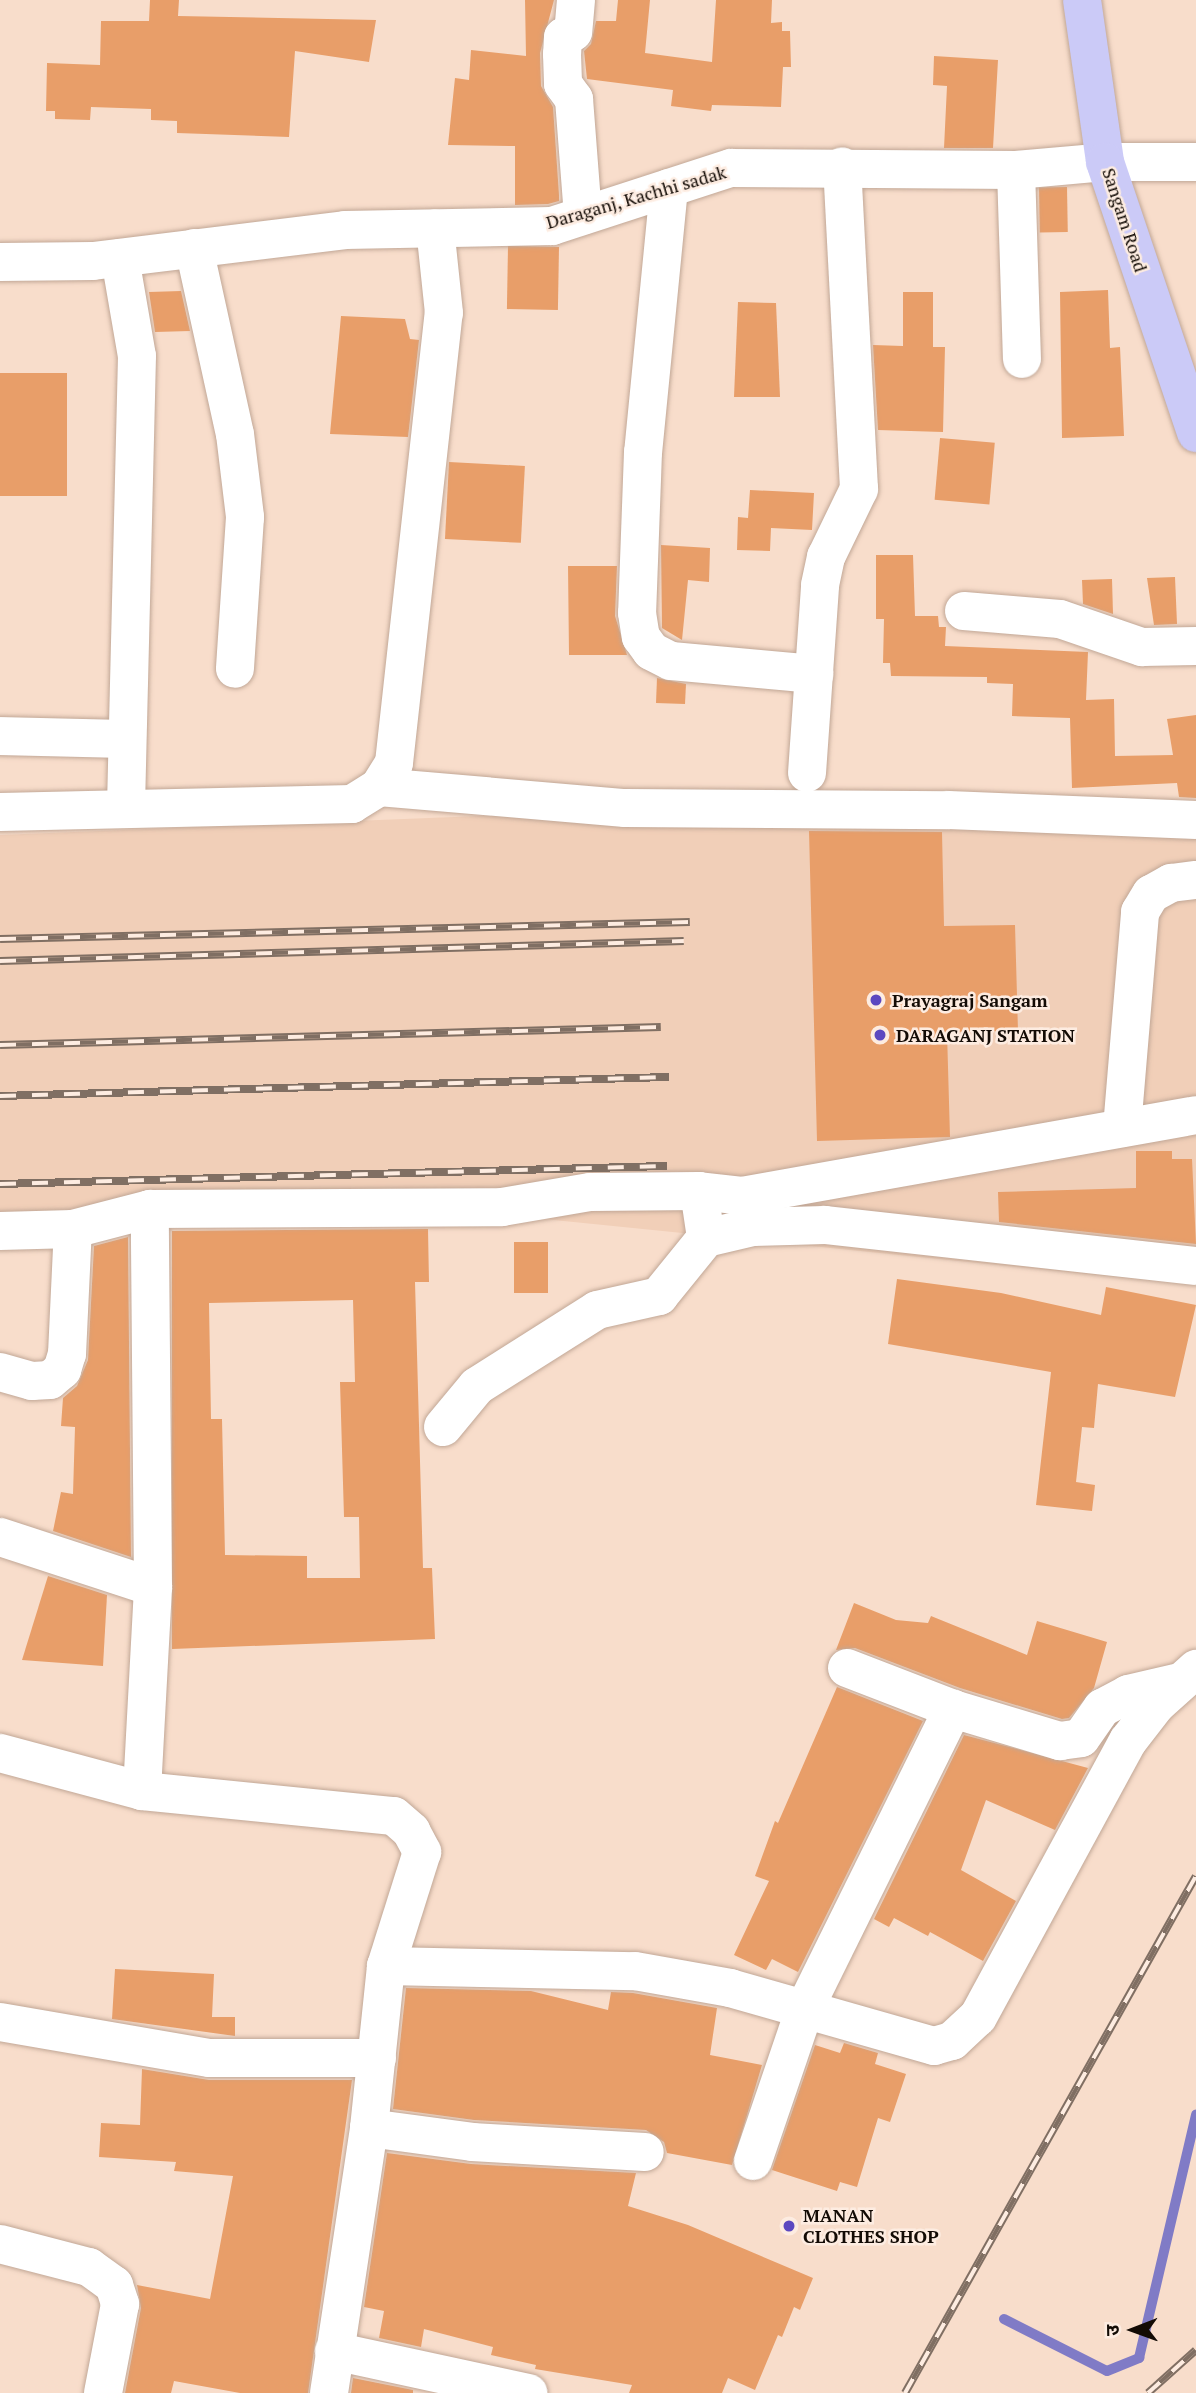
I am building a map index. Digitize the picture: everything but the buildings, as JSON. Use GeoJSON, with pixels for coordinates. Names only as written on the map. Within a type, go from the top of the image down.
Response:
{"type":"FeatureCollection","features":[{"type":"Feature","properties":{"kind":"main road","name":"Sangam Road"},"geometry":{"type":"LineString","coordinates":[[1083,0],[1105,162],[1196,433]]}},
{"type":"Feature","properties":{"kind":"street"},"geometry":{"type":"LineString","coordinates":[[576,0],[573,32],[563,37],[562,54],[564,84],[574,99],[583,216]]}},
{"type":"Feature","properties":{"kind":"street","name":"Daraganj, Kachhi sadak"},"geometry":{"type":"LineString","coordinates":[[0,262],[120,258],[345,229],[552,226],[731,168],[842,166],[1016,170],[1105,162],[1196,162]]}},
{"type":"Feature","properties":{"kind":"street"},"geometry":{"type":"LineString","coordinates":[[807,772],[826,557],[859,489],[842,166]]}},
{"type":"Feature","properties":{"kind":"street"},"geometry":{"type":"LineString","coordinates":[[1016,170],[1022,359]]}},
{"type":"Feature","properties":{"kind":"street"},"geometry":{"type":"LineString","coordinates":[[669,188],[643,452],[637,613],[641,637],[651,651],[671,661],[814,674]]}},
{"type":"Feature","properties":{"kind":"street"},"geometry":{"type":"LineString","coordinates":[[0,812],[352,804],[379,787],[394,763],[444,313],[435,228]]}},
{"type":"Feature","properties":{"kind":"street"},"geometry":{"type":"LineString","coordinates":[[194,248],[235,434],[245,517],[235,669]]}},
{"type":"Feature","properties":{"kind":"street"},"geometry":{"type":"LineString","coordinates":[[120,258],[137,356],[126,809]]}},
{"type":"Feature","properties":{"kind":"street"},"geometry":{"type":"LineString","coordinates":[[964,611],[1060,619],[1142,647],[1196,646]]}},
{"type":"Feature","properties":{"kind":"street"},"geometry":{"type":"LineString","coordinates":[[0,736],[127,740]]}},
{"type":"Feature","properties":{"kind":"street"},"geometry":{"type":"LineString","coordinates":[[379,787],[625,808],[949,810],[1196,820]]}},
{"type":"Feature","properties":{"kind":"street"},"geometry":{"type":"LineString","coordinates":[[1122,1128],[1140,912],[1151,894],[1171,883],[1196,880]]}},
{"type":"Feature","properties":{"kind":"street"},"geometry":{"type":"LineString","coordinates":[[0,1231],[73,1229],[150,1209],[502,1208],[590,1192],[699,1191],[742,1196],[1196,1115]]}},
{"type":"Feature","properties":{"kind":"street"},"geometry":{"type":"LineString","coordinates":[[699,1191],[706,1238]]}},
{"type":"Feature","properties":{"kind":"street"},"geometry":{"type":"LineString","coordinates":[[142,1791],[153,1587],[150,1209]]}},
{"type":"Feature","properties":{"kind":"street"},"geometry":{"type":"LineString","coordinates":[[443,1426],[477,1386],[597,1310],[659,1296],[706,1238],[753,1227],[825,1224],[1196,1266]]}},
{"type":"Feature","properties":{"kind":"street"},"geometry":{"type":"LineString","coordinates":[[0,1372],[32,1381],[50,1380],[62,1370],[67,1354],[73,1229]]}},
{"type":"Feature","properties":{"kind":"street"},"geometry":{"type":"LineString","coordinates":[[0,1537],[153,1587]]}},
{"type":"Feature","properties":{"kind":"street"},"geometry":{"type":"LineString","coordinates":[[848,1668],[953,1709],[1060,1741],[1081,1738],[1102,1709],[1128,1694],[1188,1675]]}},
{"type":"Feature","properties":{"kind":"street"},"geometry":{"type":"LineString","coordinates":[[386,1966],[635,1970],[805,2008],[905,2041],[934,2046],[952,2041],[978,2017],[1128,1741],[1188,1675]]}},
{"type":"Feature","properties":{"kind":"street"},"geometry":{"type":"LineString","coordinates":[[752,2161],[805,2008],[953,1709]]}},
{"type":"Feature","properties":{"kind":"street"},"geometry":{"type":"LineString","coordinates":[[0,1753],[142,1791],[394,1816],[411,1831],[422,1852],[386,1966],[369,2128],[329,2393]]}},
{"type":"Feature","properties":{"kind":"street"},"geometry":{"type":"LineString","coordinates":[[0,2022],[209,2058],[377,2058]]}},
{"type":"Feature","properties":{"kind":"street"},"geometry":{"type":"LineString","coordinates":[[369,2128],[472,2142],[645,2152]]}},
{"type":"Feature","properties":{"kind":"street"},"geometry":{"type":"LineString","coordinates":[[0,2244],[89,2267],[114,2285],[120,2304],[103,2393]]}},
{"type":"Feature","properties":{"kind":"street"},"geometry":{"type":"LineString","coordinates":[[334,2351],[529,2393]]}},
{"type":"Feature","properties":{"kind":"shaded area"},"geometry":{"type":"Polygon","coordinates":[[[756,805],[1196,806],[1196,1285],[534,1218],[0,1228],[0,835],[756,805]]]}},
{"type":"Feature","properties":{"kind":"waterway"},"geometry":{"type":"LineString","coordinates":[[1004,2319],[1107,2371],[1139,2358],[1196,2115]]}},
{"type":"Feature","properties":{"kind":"railway"},"geometry":{"type":"LineString","coordinates":[[0,939],[690,922]]}},
{"type":"Feature","properties":{"kind":"railway"},"geometry":{"type":"LineString","coordinates":[[0,961],[684,941]]}},
{"type":"Feature","properties":{"kind":"railway"},"geometry":{"type":"LineString","coordinates":[[0,1045],[661,1027]]}},
{"type":"Feature","properties":{"kind":"railway"},"geometry":{"type":"LineString","coordinates":[[0,1096],[669,1077]]}},
{"type":"Feature","properties":{"kind":"railway"},"geometry":{"type":"LineString","coordinates":[[0,1184],[667,1166]]}},
{"type":"Feature","properties":{"kind":"railway"},"geometry":{"type":"LineString","coordinates":[[905,2393],[1196,1876]]}},
{"type":"Feature","properties":{"kind":"railway"},"geometry":{"type":"LineString","coordinates":[[1148,2393],[1196,2350]]}},
{"type":"Feature","properties":{"kind":"place","name":"Prayagraj Sangam"},"geometry":{"type":"Point","coordinates":[876,1000]}},
{"type":"Feature","properties":{"kind":"place","name":"DARAGANJ STATION"},"geometry":{"type":"Point","coordinates":[880,1035]}},
{"type":"Feature","properties":{"kind":"place","name":"MANAN CLOTHES SHOP"},"geometry":{"type":"Point","coordinates":[789,2226]}}]}
